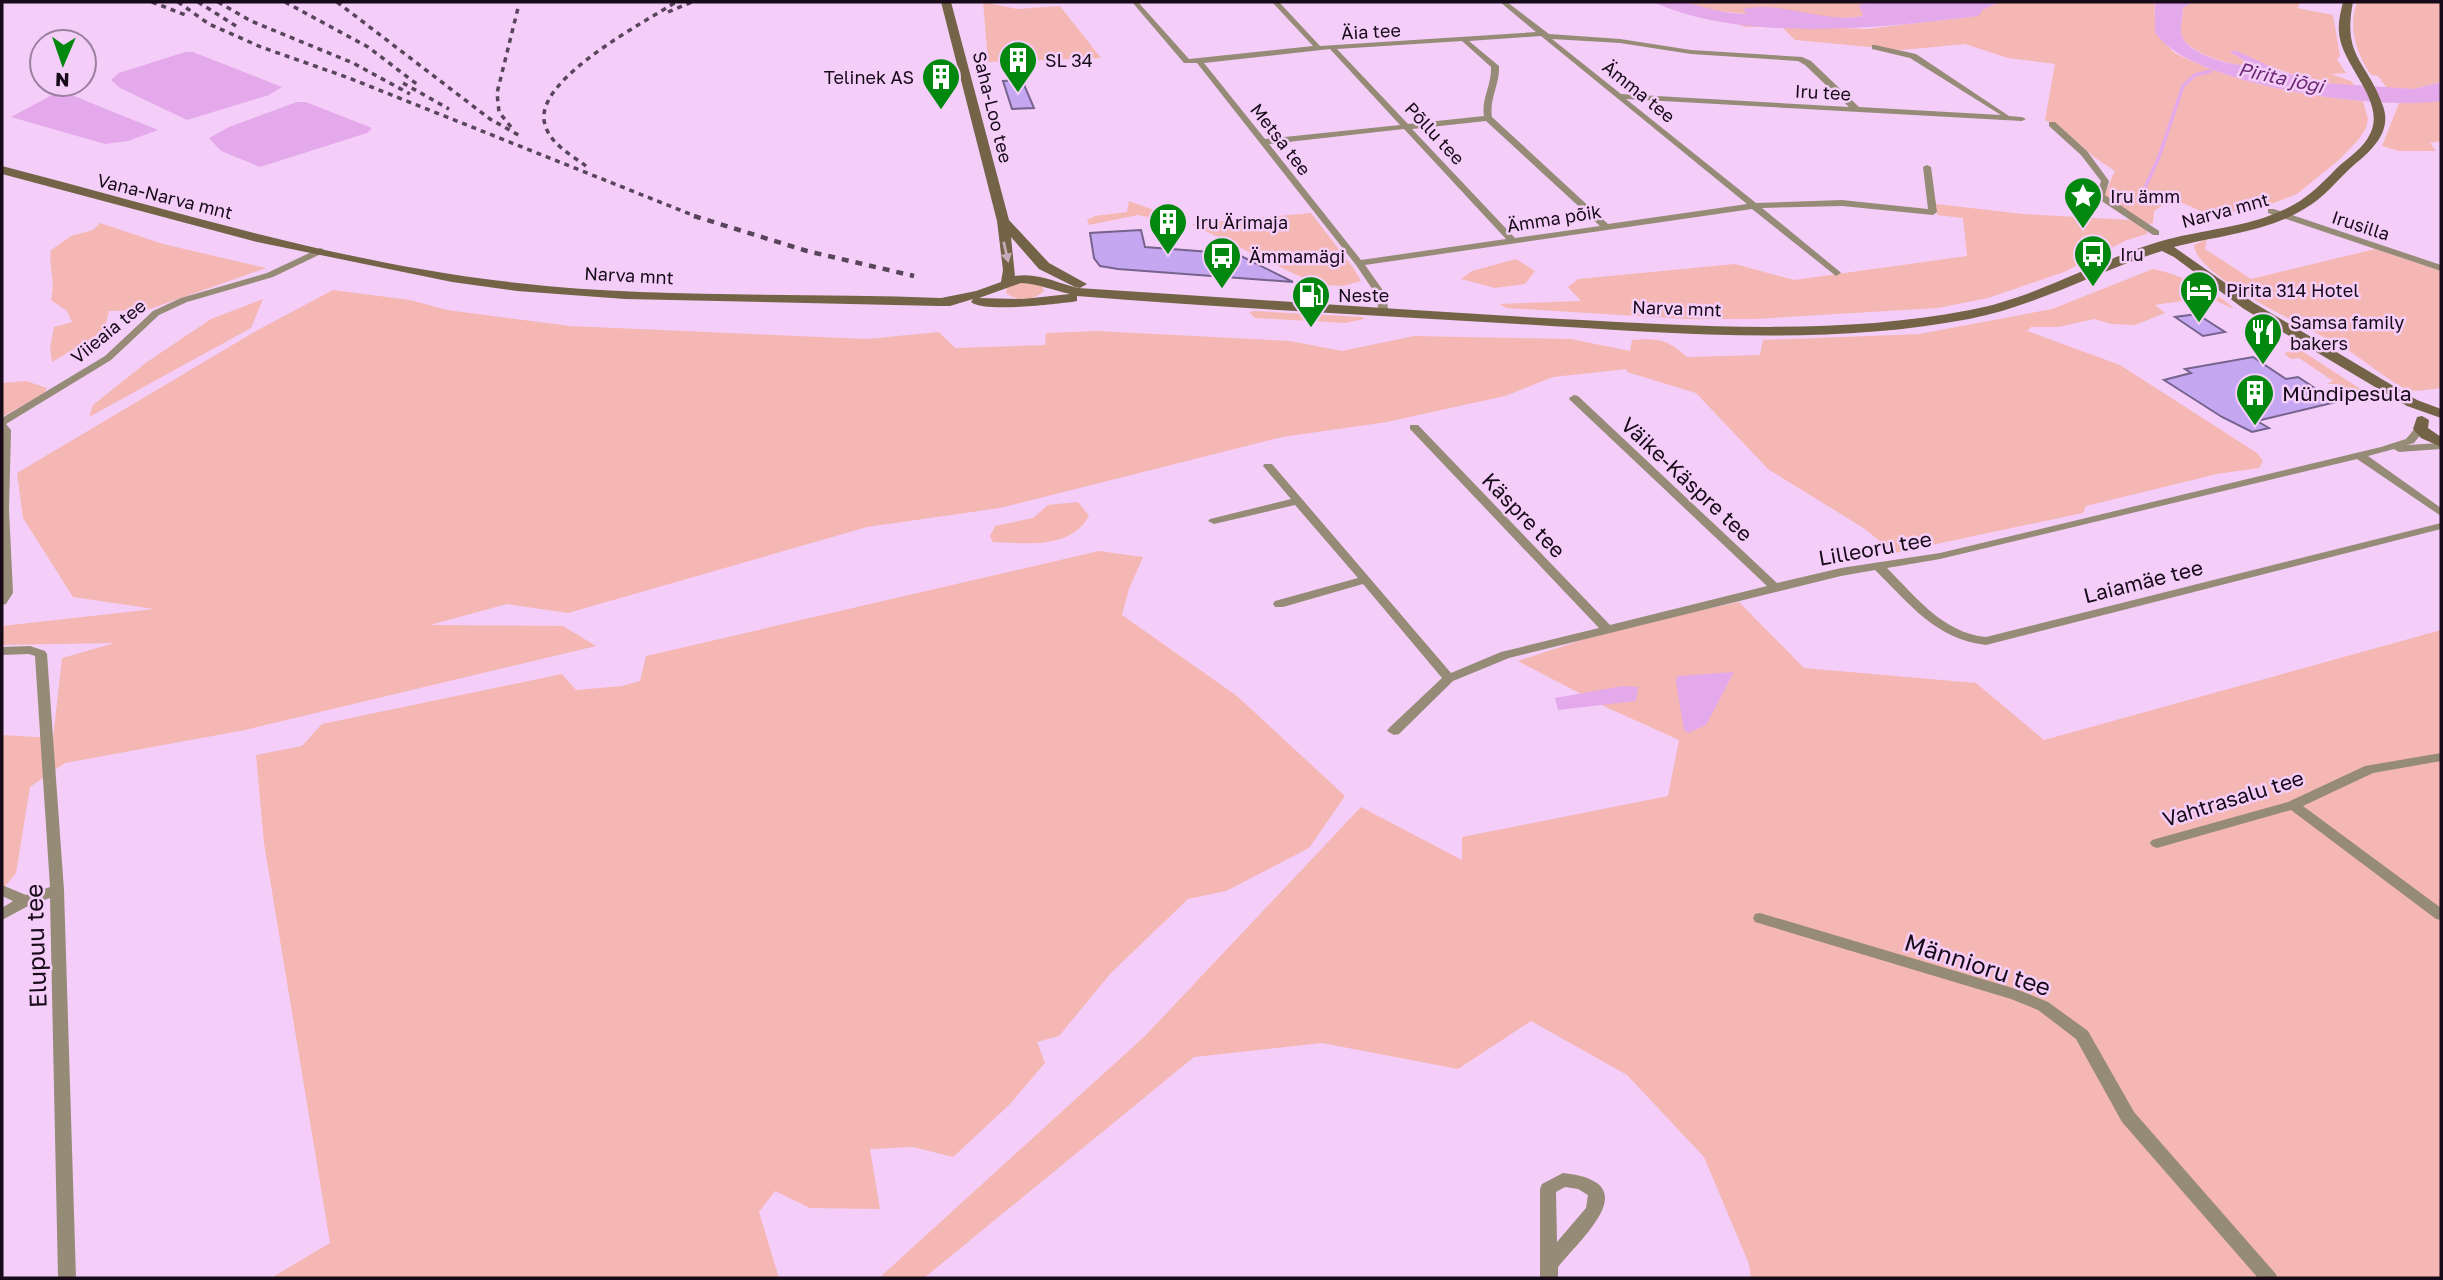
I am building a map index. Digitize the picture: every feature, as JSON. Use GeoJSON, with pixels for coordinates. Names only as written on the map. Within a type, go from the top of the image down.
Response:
{"type":"FeatureCollection","features":[{"type":"Feature","properties":{"kind":"main road","name":"Saha-Loo tee"},"geometry":{"type":"LineString","coordinates":[[946,2],[1003,221],[1002,237],[1010,273],[1003,285]]}},
{"type":"Feature","properties":{"kind":"main road","name":"Narva mnt"},"geometry":{"type":"LineString","coordinates":[[939,302],[972,297],[1003,285],[1035,279],[1078,292],[1634,327],[1844,327],[1926,321],[1982,312],[2015,303],[2110,266],[2160,239],[2202,236],[2305,204],[2367,148],[2379,130],[2380,112],[2349,55],[2342,29],[2347,2]]}},
{"type":"Feature","properties":{"kind":"main road","name":"Vana-Narva mnt"},"geometry":{"type":"LineString","coordinates":[[2,170],[155,213],[320,251]]}},
{"type":"Feature","properties":{"kind":"main road","name":"Narva mnt"},"geometry":{"type":"LineString","coordinates":[[2072,281],[2134,247],[2276,213]]}},
{"type":"Feature","properties":{"kind":"main road","name":"Saha-Loo tee"},"geometry":{"type":"LineString","coordinates":[[1003,221],[1014,233],[1023,268],[1035,279]]}},
{"type":"Feature","properties":{"kind":"main road"},"geometry":{"type":"LineString","coordinates":[[1014,233],[1044,267],[1066,279],[1097,289],[1179,297]]}},
{"type":"Feature","properties":{"kind":"main road"},"geometry":{"type":"LineString","coordinates":[[2202,236],[2190,241],[2185,248],[2205,272]]}},
{"type":"Feature","properties":{"kind":"main road"},"geometry":{"type":"LineString","coordinates":[[2160,239],[2168,256],[2412,403],[2441,415]]}},
{"type":"Feature","properties":{"kind":"main road"},"geometry":{"type":"LineString","coordinates":[[2160,239],[2227,291]]}},
{"type":"Feature","properties":{"kind":"main road","name":"Narva mnt"},"geometry":{"type":"LineString","coordinates":[[320,251],[449,277],[583,293],[723,299],[1023,303],[1043,299],[1084,298],[1275,306]]}},
{"type":"Feature","properties":{"kind":"main road"},"geometry":{"type":"LineString","coordinates":[[2110,266],[2148,258],[2172,261],[2184,266]]}},
{"type":"Feature","properties":{"kind":"main road"},"geometry":{"type":"LineString","coordinates":[[1003,285],[999,295],[1008,301]]}},
{"type":"Feature","properties":{"kind":"main road"},"geometry":{"type":"LineString","coordinates":[[1043,299],[1051,292],[1051,286]]}},
{"type":"Feature","properties":{"kind":"main road"},"geometry":{"type":"LineString","coordinates":[[2341,361],[2418,419],[2426,435],[2441,444]]}},
{"type":"Feature","properties":{"kind":"main road"},"geometry":{"type":"LineString","coordinates":[[2418,419],[2441,415]]}},
{"type":"Feature","properties":{"kind":"street","name":"Metsa tee"},"geometry":{"type":"LineString","coordinates":[[1135,2],[1187,61],[1199,61],[1264,142],[1359,262],[1382,296],[1383,312]]}},
{"type":"Feature","properties":{"kind":"street"},"geometry":{"type":"LineString","coordinates":[[1275,2],[1318,48]]}},
{"type":"Feature","properties":{"kind":"street","name":"Ämma tee"},"geometry":{"type":"LineString","coordinates":[[1503,2],[1754,206]]}},
{"type":"Feature","properties":{"kind":"street","name":"Äia tee"},"geometry":{"type":"LineString","coordinates":[[1199,61],[1318,48],[1546,35],[1620,41],[1691,52],[1799,59],[1808,63],[1857,110]]}},
{"type":"Feature","properties":{"kind":"street"},"geometry":{"type":"LineString","coordinates":[[1465,41],[1494,66],[1496,79],[1484,104],[1488,118],[1605,226]]}},
{"type":"Feature","properties":{"kind":"street"},"geometry":{"type":"LineString","coordinates":[[1875,47],[1913,56],[2007,118]]}},
{"type":"Feature","properties":{"kind":"street","name":"Põllu tee"},"geometry":{"type":"LineString","coordinates":[[1333,48],[1513,241]]}},
{"type":"Feature","properties":{"kind":"street","name":"Iru tee"},"geometry":{"type":"LineString","coordinates":[[1621,96],[2022,119]]}},
{"type":"Feature","properties":{"kind":"street"},"geometry":{"type":"LineString","coordinates":[[1264,142],[1488,118]]}},
{"type":"Feature","properties":{"kind":"street"},"geometry":{"type":"LineString","coordinates":[[2052,124],[2084,153],[2105,181],[2100,196],[2160,239]]}},
{"type":"Feature","properties":{"kind":"street","name":"Ämma põik"},"geometry":{"type":"LineString","coordinates":[[1359,262],[1754,206],[1842,203],[1933,212],[1927,167]]}},
{"type":"Feature","properties":{"kind":"street"},"geometry":{"type":"LineString","coordinates":[[1754,206],[1836,273]]}},
{"type":"Feature","properties":{"kind":"street","name":"Irusilla"},"geometry":{"type":"LineString","coordinates":[[2276,213],[2441,268]]}},
{"type":"Feature","properties":{"kind":"street","name":"Viieaia tee"},"geometry":{"type":"LineString","coordinates":[[2,601],[7,593],[3,510],[6,430],[2,424],[108,358],[128,342],[145,321],[162,310],[184,300],[270,275],[320,251]]}},
{"type":"Feature","properties":{"kind":"street","name":"Väike-Käspre tee"},"geometry":{"type":"LineString","coordinates":[[1574,398],[1775,587]]}},
{"type":"Feature","properties":{"kind":"street","name":"Lilleoru tee"},"geometry":{"type":"LineString","coordinates":[[2384,449],[2410,440],[2418,419]]}},
{"type":"Feature","properties":{"kind":"street","name":"Käspre tee"},"geometry":{"type":"LineString","coordinates":[[1414,428],[1607,629]]}},
{"type":"Feature","properties":{"kind":"street","name":"Lilleoru tee"},"geometry":{"type":"LineString","coordinates":[[1394,731],[1449,678],[1505,655],[1775,587],[1940,556],[2358,454],[2441,444]]}},
{"type":"Feature","properties":{"kind":"street"},"geometry":{"type":"LineString","coordinates":[[2358,454],[2441,513]]}},
{"type":"Feature","properties":{"kind":"street"},"geometry":{"type":"LineString","coordinates":[[1268,466],[1449,678]]}},
{"type":"Feature","properties":{"kind":"street"},"geometry":{"type":"LineString","coordinates":[[1214,521],[1298,501]]}},
{"type":"Feature","properties":{"kind":"street","name":"Laiamäe tee"},"geometry":{"type":"LineString","coordinates":[[1878,566],[1950,632],[1965,640],[1986,641],[2441,526]]}},
{"type":"Feature","properties":{"kind":"street"},"geometry":{"type":"LineString","coordinates":[[1279,604],[1365,580]]}},
{"type":"Feature","properties":{"kind":"street","name":"Elupuu tee"},"geometry":{"type":"LineString","coordinates":[[2,651],[30,650],[41,653],[57,890],[67,1278]]}},
{"type":"Feature","properties":{"kind":"street","name":"Vahtrasalu tee"},"geometry":{"type":"LineString","coordinates":[[2157,844],[2293,805],[2370,769],[2441,757]]}},
{"type":"Feature","properties":{"kind":"street"},"geometry":{"type":"LineString","coordinates":[[2293,805],[2441,915]]}},
{"type":"Feature","properties":{"kind":"street"},"geometry":{"type":"LineString","coordinates":[[2,890],[26,901]]}},
{"type":"Feature","properties":{"kind":"street"},"geometry":{"type":"LineString","coordinates":[[2,915],[26,901],[57,890]]}},
{"type":"Feature","properties":{"kind":"street","name":"Männioru tee"},"geometry":{"type":"LineString","coordinates":[[1760,918],[2016,995],[2063,1018],[2082,1035],[2128,1117],[2269,1278]]}},
{"type":"Feature","properties":{"kind":"street"},"geometry":{"type":"LineString","coordinates":[[1563,1180],[1587,1184],[1597,1192],[1594,1211],[1549,1272],[1548,1189],[1563,1180]]}},
{"type":"Feature","properties":{"kind":"shaded area"},"geometry":{"type":"Polygon","coordinates":[[[983,2],[1017,9],[1060,6],[1101,58],[988,62],[983,2]]]}},
{"type":"Feature","properties":{"kind":"shaded area"},"geometry":{"type":"Polygon","coordinates":[[[1685,2],[1870,2],[1860,5],[1865,14],[1863,16],[1848,18],[1760,8],[1744,9],[1746,14],[1709,10],[1685,2]]]}},
{"type":"Feature","properties":{"kind":"shaded area"},"geometry":{"type":"Polygon","coordinates":[[[2000,2],[2155,2],[2159,30],[2175,53],[2243,80],[2315,95],[2363,101],[2368,119],[2366,128],[2339,160],[2297,194],[2253,211],[2244,209],[2215,217],[2173,199],[2154,211],[2153,223],[2149,224],[2104,196],[2115,171],[2094,157],[2059,126],[2045,120],[2055,64],[2008,58],[1965,44],[1902,50],[1795,40],[1782,27],[1745,27],[1735,23],[1866,29],[1978,16],[1982,10],[2000,2]]]}},
{"type":"Feature","properties":{"kind":"shaded area"},"geometry":{"type":"Polygon","coordinates":[[[2192,2],[2301,2],[2297,8],[2333,15],[2340,56],[2337,59],[2346,73],[2331,74],[2351,81],[2355,86],[2314,82],[2230,52],[2252,65],[2224,62],[2202,53],[2186,42],[2181,33],[2183,8],[2192,2]]]}},
{"type":"Feature","properties":{"kind":"shaded area"},"geometry":{"type":"Polygon","coordinates":[[[2357,2],[2441,2],[2441,82],[2414,89],[2387,88],[2378,76],[2371,75],[2355,40],[2353,21],[2357,2]]]}},
{"type":"Feature","properties":{"kind":"shaded area"},"geometry":{"type":"Polygon","coordinates":[[[2441,101],[2441,141],[2430,143],[2436,151],[2399,151],[2382,146],[2399,103],[2441,101]]]}},
{"type":"Feature","properties":{"kind":"shaded area"},"geometry":{"type":"Polygon","coordinates":[[[1129,201],[1165,214],[1164,220],[1138,215],[1089,225],[1087,220],[1095,216],[1127,212],[1129,201]]]}},
{"type":"Feature","properties":{"kind":"shaded area"},"geometry":{"type":"Polygon","coordinates":[[[1936,204],[2023,214],[2130,220],[2146,230],[2147,234],[2127,240],[2064,272],[1988,298],[1938,308],[1755,319],[1685,319],[1507,308],[1499,304],[1581,301],[1568,287],[1578,279],[1735,264],[1794,280],[1967,256],[1963,218],[1937,215],[1936,204]]]}},
{"type":"Feature","properties":{"kind":"shaded area"},"geometry":{"type":"Polygon","coordinates":[[[1311,213],[1361,281],[1343,286],[1307,284],[1301,277],[1191,224],[1311,213]]]}},
{"type":"Feature","properties":{"kind":"shaded area"},"geometry":{"type":"Polygon","coordinates":[[[100,223],[163,244],[266,268],[147,310],[109,311],[104,331],[52,362],[50,348],[54,327],[72,322],[67,311],[51,300],[51,250],[71,236],[93,230],[100,223]]]}},
{"type":"Feature","properties":{"kind":"shaded area"},"geometry":{"type":"Polygon","coordinates":[[[2207,239],[2205,249],[2251,279],[2375,249],[2441,271],[2441,388],[2417,391],[2402,387],[2346,349],[2235,288],[2214,273],[2200,258],[2194,245],[2207,239]]]}},
{"type":"Feature","properties":{"kind":"shaded area"},"geometry":{"type":"Polygon","coordinates":[[[1516,259],[1535,271],[1525,284],[1495,288],[1461,279],[1472,271],[1516,259]]]}},
{"type":"Feature","properties":{"kind":"shaded area"},"geometry":{"type":"Polygon","coordinates":[[[2153,269],[2196,284],[2234,309],[2208,297],[2155,305],[2165,313],[2135,325],[2111,324],[2094,319],[2058,327],[2031,327],[2027,331],[2120,365],[2257,453],[2263,461],[2259,468],[2217,474],[2086,506],[2083,513],[1894,553],[1865,529],[1768,469],[1696,393],[1627,372],[1627,369],[1553,377],[1505,396],[1387,422],[1282,437],[1000,508],[867,527],[568,613],[507,604],[430,625],[563,626],[596,646],[245,730],[65,763],[30,787],[16,873],[2,890],[2,735],[53,738],[62,658],[115,643],[2,645],[2,626],[154,609],[73,597],[23,518],[17,473],[256,331],[333,290],[410,300],[447,310],[570,326],[867,339],[939,332],[955,348],[1045,345],[1046,333],[1097,331],[1290,341],[1342,351],[1414,336],[1571,339],[1630,351],[1632,340],[1649,339],[1668,343],[1687,357],[1760,355],[1763,340],[1919,334],[2052,309],[2153,269]]]}},
{"type":"Feature","properties":{"kind":"shaded area"},"geometry":{"type":"Polygon","coordinates":[[[1023,282],[1042,286],[1044,291],[1025,299],[1006,293],[1007,287],[1023,282]]]}},
{"type":"Feature","properties":{"kind":"shaded area"},"geometry":{"type":"Polygon","coordinates":[[[263,299],[251,328],[89,417],[93,405],[147,362],[211,319],[263,299]]]}},
{"type":"Feature","properties":{"kind":"shaded area"},"geometry":{"type":"Polygon","coordinates":[[[1249,312],[1364,319],[1345,323],[1255,318],[1249,312]]]}},
{"type":"Feature","properties":{"kind":"shaded area"},"geometry":{"type":"Polygon","coordinates":[[[2299,349],[2365,392],[2352,394],[2338,384],[2327,384],[2333,381],[2299,358],[2291,359],[2284,353],[2299,349]]]}},
{"type":"Feature","properties":{"kind":"shaded area"},"geometry":{"type":"Polygon","coordinates":[[[26,381],[47,388],[44,393],[2,417],[2,383],[26,381]]]}},
{"type":"Feature","properties":{"kind":"shaded area"},"geometry":{"type":"Polygon","coordinates":[[[1078,502],[1089,516],[1071,535],[1033,543],[993,542],[990,536],[995,526],[1033,518],[1048,505],[1078,502]]]}},
{"type":"Feature","properties":{"kind":"shaded area"},"geometry":{"type":"Polygon","coordinates":[[[1099,551],[1143,557],[1129,589],[1122,615],[1237,696],[1345,796],[1309,848],[1226,891],[1188,899],[1110,974],[1059,1036],[1037,1042],[1045,1063],[1009,1105],[953,1157],[913,1147],[870,1149],[880,1209],[810,1208],[775,1191],[759,1212],[779,1278],[271,1278],[330,1243],[264,843],[256,755],[302,746],[322,724],[562,674],[576,690],[622,686],[640,681],[646,656],[1099,551]]]}},
{"type":"Feature","properties":{"kind":"shaded area"},"geometry":{"type":"Polygon","coordinates":[[[1739,602],[1804,668],[1976,683],[2044,740],[2441,630],[2441,1278],[1751,1278],[1749,1264],[1704,1157],[1627,1075],[1531,1021],[1458,1069],[1322,1043],[1194,1057],[924,1278],[879,1278],[1145,1036],[1361,807],[1462,860],[1462,837],[1668,796],[1679,740],[1608,708],[1518,661],[1612,630],[1739,602]]]}},
{"type":"Feature","properties":{"kind":"water"},"geometry":{"type":"Polygon","coordinates":[[[1682,1],[1739,14],[1747,14],[1743,9],[1773,7],[1848,18],[1863,16],[1859,5],[1870,2],[2000,2],[1982,10],[1979,16],[1900,25],[1813,29],[1729,23],[1689,15],[1653,2],[1682,1]]]}},
{"type":"Feature","properties":{"kind":"water","name":"Pirita jõgi"},"geometry":{"type":"Polygon","coordinates":[[[2155,2],[2192,2],[2183,8],[2182,36],[2193,49],[2213,58],[2252,65],[2229,51],[2237,51],[2282,72],[2324,83],[2414,89],[2441,82],[2441,101],[2376,102],[2333,98],[2289,91],[2207,67],[2176,52],[2155,33],[2155,2]]]}},
{"type":"Feature","properties":{"kind":"water"},"geometry":{"type":"Polygon","coordinates":[[[185,52],[193,52],[282,87],[269,95],[187,120],[120,88],[111,80],[119,73],[185,52]]]}},
{"type":"Feature","properties":{"kind":"water"},"geometry":{"type":"Polygon","coordinates":[[[46,98],[79,98],[158,130],[128,141],[105,144],[11,117],[46,98]]]}},
{"type":"Feature","properties":{"kind":"water"},"geometry":{"type":"Polygon","coordinates":[[[297,102],[306,102],[372,128],[367,133],[260,167],[221,151],[209,138],[229,127],[297,102]]]}},
{"type":"Feature","properties":{"kind":"water"},"geometry":{"type":"Polygon","coordinates":[[[1734,672],[1706,725],[1688,733],[1684,730],[1677,676],[1734,672]]]}},
{"type":"Feature","properties":{"kind":"water"},"geometry":{"type":"Polygon","coordinates":[[[1623,686],[1638,687],[1636,701],[1558,710],[1555,698],[1623,686]]]}},
{"type":"Feature","properties":{"kind":"building","name":"SL 34"},"geometry":{"type":"Polygon","coordinates":[[[1022,80],[1034,108],[1012,109],[1003,81],[1022,80]]]}},
{"type":"Feature","properties":{"kind":"building","name":"Iru Ärimaja"},"geometry":{"type":"Polygon","coordinates":[[[1141,230],[1145,247],[1237,254],[1293,282],[1118,269],[1100,266],[1094,258],[1090,233],[1141,230]]]}},
{"type":"Feature","properties":{"kind":"building","name":"Pirita 314 Hotel"},"geometry":{"type":"Polygon","coordinates":[[[2197,314],[2225,332],[2203,336],[2175,317],[2197,314]]]}},
{"type":"Feature","properties":{"kind":"building"},"geometry":{"type":"Polygon","coordinates":[[[2253,357],[2286,379],[2298,377],[2336,402],[2257,421],[2269,428],[2252,432],[2222,417],[2164,380],[2191,373],[2185,369],[2253,357]]]}},
{"type":"Feature","properties":{"kind":"waterway"},"geometry":{"type":"LineString","coordinates":[[2144,190],[2159,157],[2183,86],[2195,75],[2211,71]]}},
{"type":"Feature","properties":{"kind":"railway"},"geometry":{"type":"LineString","coordinates":[[152,2],[188,16]]}},
{"type":"Feature","properties":{"kind":"railway"},"geometry":{"type":"LineString","coordinates":[[178,2],[209,24],[261,47],[349,78],[698,217]]}},
{"type":"Feature","properties":{"kind":"railway"},"geometry":{"type":"LineString","coordinates":[[198,2],[236,26]]}},
{"type":"Feature","properties":{"kind":"railway"},"geometry":{"type":"LineString","coordinates":[[218,2],[251,21],[353,63],[410,94]]}},
{"type":"Feature","properties":{"kind":"railway"},"geometry":{"type":"LineString","coordinates":[[285,2],[368,47],[418,85]]}},
{"type":"Feature","properties":{"kind":"railway"},"geometry":{"type":"LineString","coordinates":[[337,2],[490,119],[522,137]]}},
{"type":"Feature","properties":{"kind":"railway"},"geometry":{"type":"LineString","coordinates":[[586,166],[560,147],[550,135],[544,120],[547,103],[558,86],[596,52],[676,2]]}},
{"type":"Feature","properties":{"kind":"railway"},"geometry":{"type":"LineString","coordinates":[[668,12],[692,2]]}},
{"type":"Feature","properties":{"kind":"railway"},"geometry":{"type":"LineString","coordinates":[[511,127],[499,112],[497,93],[519,4]]}},
{"type":"Feature","properties":{"kind":"railway"},"geometry":{"type":"LineString","coordinates":[[403,83],[449,109]]}},
{"type":"Feature","properties":{"kind":"railway"},"geometry":{"type":"LineString","coordinates":[[694,216],[698,217]]}},
{"type":"Feature","properties":{"kind":"railway"},"geometry":{"type":"LineString","coordinates":[[698,217],[807,251],[914,276]]}},
{"type":"Feature","properties":{"kind":"place","name":"SL 34"},"geometry":{"type":"Point","coordinates":[1018,94]}},
{"type":"Feature","properties":{"kind":"place","name":"Telinek AS"},"geometry":{"type":"Point","coordinates":[941,111]}},
{"type":"Feature","properties":{"kind":"place","name":"Iru ämm"},"geometry":{"type":"Point","coordinates":[2083,230]}},
{"type":"Feature","properties":{"kind":"place","name":"Iru Ärimaja"},"geometry":{"type":"Point","coordinates":[1168,256]}},
{"type":"Feature","properties":{"kind":"place","name":"Iru"},"geometry":{"type":"Point","coordinates":[2093,288]}},
{"type":"Feature","properties":{"kind":"place","name":"Ämmamägi"},"geometry":{"type":"Point","coordinates":[1222,290]}},
{"type":"Feature","properties":{"kind":"place","name":"Pirita 314 Hotel"},"geometry":{"type":"Point","coordinates":[2199,324]}},
{"type":"Feature","properties":{"kind":"place","name":"Neste"},"geometry":{"type":"Point","coordinates":[1311,329]}},
{"type":"Feature","properties":{"kind":"place","name":"Samsa family bakers"},"geometry":{"type":"Point","coordinates":[2263,366]}},
{"type":"Feature","properties":{"kind":"place","name":"Mündipesula"},"geometry":{"type":"Point","coordinates":[2255,427]}}]}
